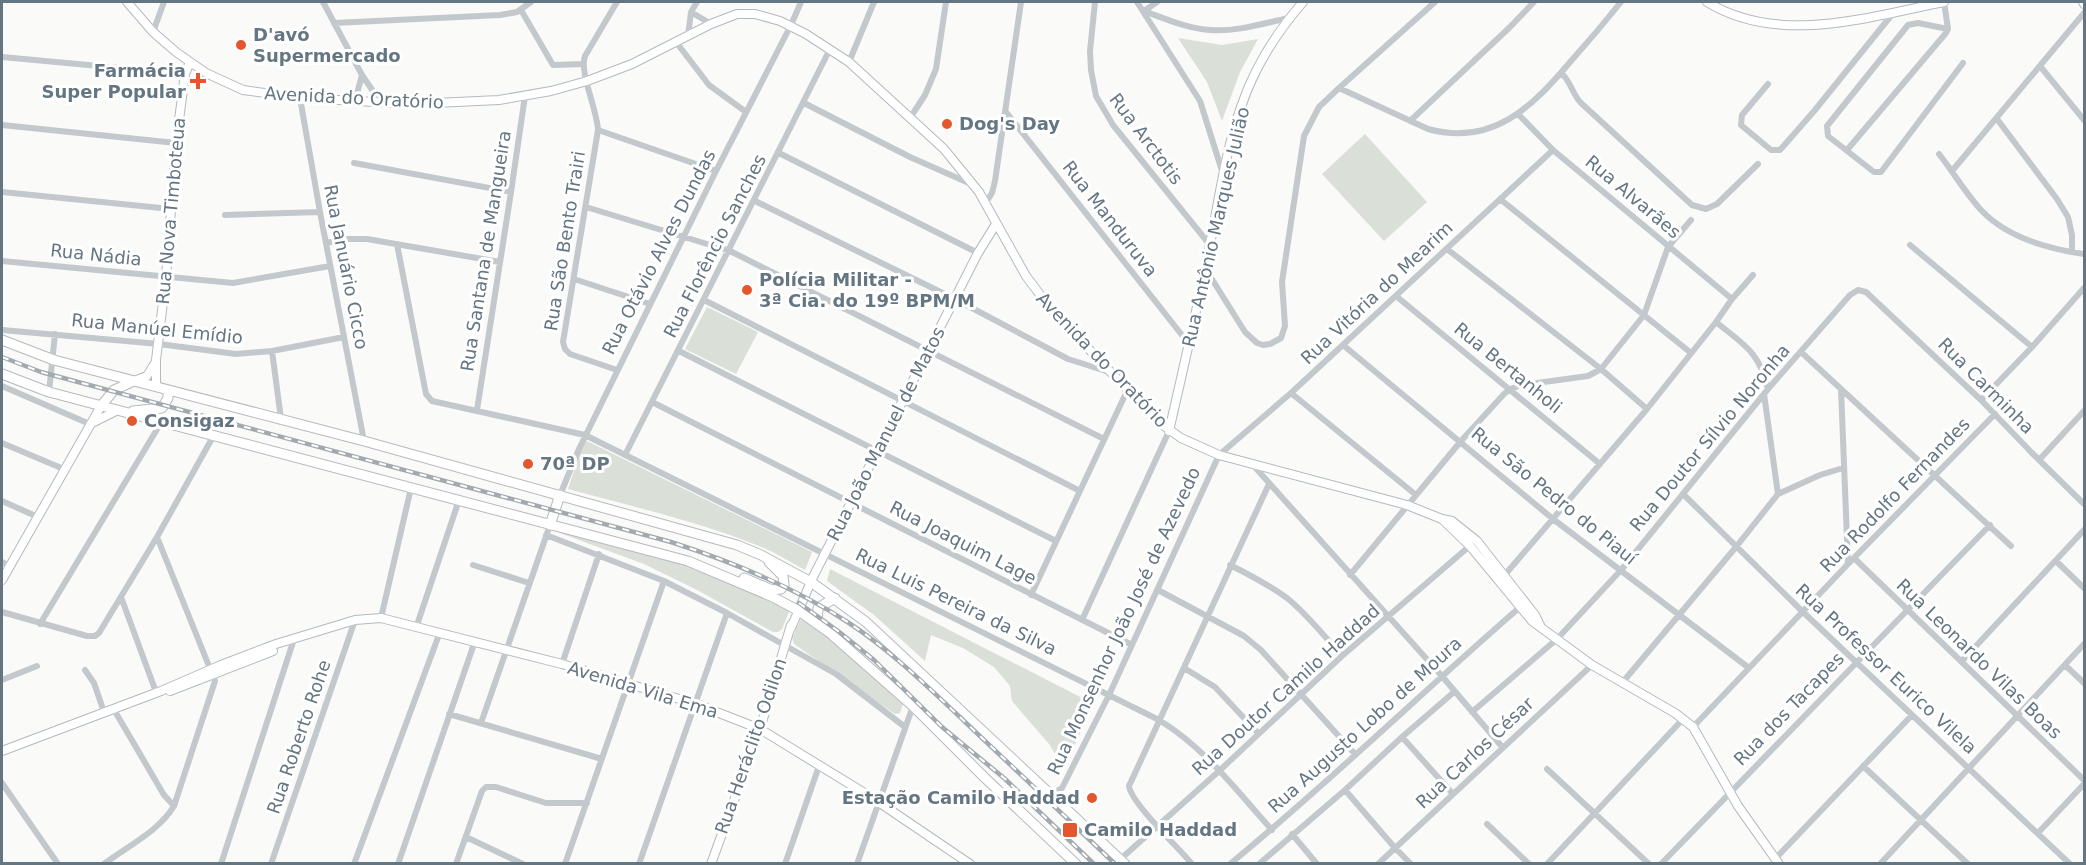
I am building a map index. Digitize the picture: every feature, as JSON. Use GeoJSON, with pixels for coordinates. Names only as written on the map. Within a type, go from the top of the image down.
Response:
{"type":"FeatureCollection","features":[{"type":"Feature","properties":{"kind":"main road","name":"Avenida do Oratório"},"geometry":{"type":"LineString","coordinates":[[127,2],[153,32],[176,52],[206,73],[243,90],[300,98],[381,103],[439,104],[525,96],[587,81],[632,64],[711,24],[737,14],[747,13],[768,17],[791,26],[849,62],[944,149],[974,185],[1038,294],[1127,391],[1169,431],[1219,455],[1407,505],[1442,519],[1473,543],[1535,615],[1540,625]]}},
{"type":"Feature","properties":{"kind":"main road","name":"Rua Antônio Marques Julião"},"geometry":{"type":"LineString","coordinates":[[1169,431],[1241,106],[1275,36],[1303,2]]}},
{"type":"Feature","properties":{"kind":"main road"},"geometry":{"type":"LineString","coordinates":[[1707,2],[1730,14],[1773,25],[1814,25],[1944,2]]}},
{"type":"Feature","properties":{"kind":"main road","name":"Rua Nova Timboteua"},"geometry":{"type":"LineString","coordinates":[[156,387],[156,360],[166,277],[176,142],[185,74],[190,62]]}},
{"type":"Feature","properties":{"kind":"main road","name":"Rua João Manuel de Matos"},"geometry":{"type":"LineString","coordinates":[[811,582],[978,253],[996,224]]}},
{"type":"Feature","properties":{"kind":"main road"},"geometry":{"type":"LineString","coordinates":[[2,340],[54,360],[364,441],[696,532],[761,555],[811,582],[866,622],[1052,794],[1120,862]]}},
{"type":"Feature","properties":{"kind":"main road"},"geometry":{"type":"LineString","coordinates":[[2,580],[6,564],[38,517],[101,406],[114,390],[147,376],[156,360]]}},
{"type":"Feature","properties":{"kind":"main road"},"geometry":{"type":"LineString","coordinates":[[2,374],[49,392],[688,561],[745,578],[772,590],[781,589],[784,585],[783,576],[761,555]]}},
{"type":"Feature","properties":{"kind":"main road"},"geometry":{"type":"LineString","coordinates":[[93,423],[121,411],[162,408],[168,398],[168,390]]}},
{"type":"Feature","properties":{"kind":"main road"},"geometry":{"type":"LineString","coordinates":[[555,526],[560,495]]}},
{"type":"Feature","properties":{"kind":"main road"},"geometry":{"type":"LineString","coordinates":[[688,561],[741,582],[797,610],[830,633],[913,706],[1076,864]]}},
{"type":"Feature","properties":{"kind":"main road","name":"Avenida do Oratório"},"geometry":{"type":"LineString","coordinates":[[1501,578],[1519,608],[1532,621],[1592,665],[1683,718],[1693,727],[1738,806],[1778,861]]}},
{"type":"Feature","properties":{"kind":"main road","name":"Rua Heráclito Odilon"},"geometry":{"type":"LineString","coordinates":[[711,864],[760,729],[797,610],[811,582]]}},
{"type":"Feature","properties":{"kind":"main road"},"geometry":{"type":"LineString","coordinates":[[817,623],[819,608],[835,598]]}},
{"type":"Feature","properties":{"kind":"main road","name":"Avenida Vila Ema"},"geometry":{"type":"LineString","coordinates":[[2,751],[158,692],[171,691],[210,672],[278,649],[294,639],[355,620],[381,618],[562,664],[696,704],[760,729],[878,802],[967,863]]}},
{"type":"Feature","properties":{"kind":"street"},"geometry":{"type":"LineString","coordinates":[[153,32],[164,2]]}},
{"type":"Feature","properties":{"kind":"street"},"geometry":{"type":"LineString","coordinates":[[324,2],[362,75],[381,103]]}},
{"type":"Feature","properties":{"kind":"street"},"geometry":{"type":"LineString","coordinates":[[334,23],[500,15],[521,10],[531,2]]}},
{"type":"Feature","properties":{"kind":"street"},"geometry":{"type":"LineString","coordinates":[[521,10],[553,65],[583,64],[585,56],[617,2]]}},
{"type":"Feature","properties":{"kind":"street"},"geometry":{"type":"LineString","coordinates":[[688,36],[691,12],[697,2]]}},
{"type":"Feature","properties":{"kind":"street","name":"Rua Otávio Alves Dundas"},"geometry":{"type":"LineString","coordinates":[[560,495],[585,435],[801,2]]}},
{"type":"Feature","properties":{"kind":"street"},"geometry":{"type":"LineString","coordinates":[[849,62],[874,2]]}},
{"type":"Feature","properties":{"kind":"street"},"geometry":{"type":"LineString","coordinates":[[910,118],[925,95],[936,69],[946,2]]}},
{"type":"Feature","properties":{"kind":"street"},"geometry":{"type":"LineString","coordinates":[[985,204],[994,189],[1021,2]]}},
{"type":"Feature","properties":{"kind":"street","name":"Rua Arctotis"},"geometry":{"type":"LineString","coordinates":[[1095,2],[1090,51],[1096,96],[1113,125],[1210,245]]}},
{"type":"Feature","properties":{"kind":"street"},"geometry":{"type":"LineString","coordinates":[[1137,2],[1200,101],[1224,175]]}},
{"type":"Feature","properties":{"kind":"street"},"geometry":{"type":"LineString","coordinates":[[1143,11],[1157,2]]}},
{"type":"Feature","properties":{"kind":"street"},"geometry":{"type":"LineString","coordinates":[[1205,268],[1245,332],[1257,343],[1263,345],[1281,338],[1285,326],[1282,275],[1304,136],[1319,107],[1435,2]]}},
{"type":"Feature","properties":{"kind":"street"},"geometry":{"type":"LineString","coordinates":[[1410,120],[1534,2]]}},
{"type":"Feature","properties":{"kind":"street"},"geometry":{"type":"LineString","coordinates":[[1339,88],[1435,131],[1459,134],[1480,130],[1508,120],[1532,104],[1621,2]]}},
{"type":"Feature","properties":{"kind":"street"},"geometry":{"type":"LineString","coordinates":[[1847,150],[1935,47],[1947,29],[1944,2]]}},
{"type":"Feature","properties":{"kind":"street"},"geometry":{"type":"LineString","coordinates":[[1143,11],[1172,22],[1211,30],[1229,30],[1289,18]]}},
{"type":"Feature","properties":{"kind":"street"},"geometry":{"type":"LineString","coordinates":[[1768,84],[1742,115],[1741,125],[1771,150],[1776,151],[1780,150],[1815,110],[1894,11]]}},
{"type":"Feature","properties":{"kind":"street"},"geometry":{"type":"LineString","coordinates":[[691,12],[711,24]]}},
{"type":"Feature","properties":{"kind":"street"},"geometry":{"type":"LineString","coordinates":[[1953,171],[2085,13]]}},
{"type":"Feature","properties":{"kind":"street"},"geometry":{"type":"LineString","coordinates":[[1947,29],[1918,23],[1908,24],[1827,126],[1828,135],[1874,172],[1883,171],[1963,63]]}},
{"type":"Feature","properties":{"kind":"street"},"geometry":{"type":"LineString","coordinates":[[676,42],[710,85],[746,112]]}},
{"type":"Feature","properties":{"kind":"street","name":"Rua Florêncio Sanches"},"geometry":{"type":"LineString","coordinates":[[625,454],[831,49]]}},
{"type":"Feature","properties":{"kind":"street"},"geometry":{"type":"LineString","coordinates":[[2,57],[185,74]]}},
{"type":"Feature","properties":{"kind":"street","name":"Rua São Bento Trairi"},"geometry":{"type":"LineString","coordinates":[[583,64],[597,114],[598,130],[563,342],[570,354],[618,370]]}},
{"type":"Feature","properties":{"kind":"street"},"geometry":{"type":"LineString","coordinates":[[2040,66],[2085,120]]}},
{"type":"Feature","properties":{"kind":"street"},"geometry":{"type":"LineString","coordinates":[[1561,73],[1568,80],[1572,93],[1581,103],[1692,206],[1706,209],[1717,204],[1758,164]]}},
{"type":"Feature","properties":{"kind":"street"},"geometry":{"type":"LineString","coordinates":[[355,101],[362,75]]}},
{"type":"Feature","properties":{"kind":"street","name":"Rua Santana de Mangueira"},"geometry":{"type":"LineString","coordinates":[[477,410],[525,96]]}},
{"type":"Feature","properties":{"kind":"street","name":"Rua Januário Cicco"},"geometry":{"type":"LineString","coordinates":[[300,98],[364,441]]}},
{"type":"Feature","properties":{"kind":"street"},"geometry":{"type":"LineString","coordinates":[[804,103],[910,157],[974,185]]}},
{"type":"Feature","properties":{"kind":"street","name":"Rua Manduruva"},"geometry":{"type":"LineString","coordinates":[[1006,112],[1189,344]]}},
{"type":"Feature","properties":{"kind":"street","name":"Rua Alvarães"},"geometry":{"type":"LineString","coordinates":[[1518,114],[1553,150],[1732,299]]}},
{"type":"Feature","properties":{"kind":"street"},"geometry":{"type":"LineString","coordinates":[[1997,119],[2068,217],[2072,235],[2072,252]]}},
{"type":"Feature","properties":{"kind":"street"},"geometry":{"type":"LineString","coordinates":[[2,125],[176,142]]}},
{"type":"Feature","properties":{"kind":"street"},"geometry":{"type":"LineString","coordinates":[[598,130],[716,171]]}},
{"type":"Feature","properties":{"kind":"street","name":"Rua Vitória do Mearim"},"geometry":{"type":"LineString","coordinates":[[1219,455],[1291,393],[1553,150]]}},
{"type":"Feature","properties":{"kind":"street"},"geometry":{"type":"LineString","coordinates":[[779,153],[978,253]]}},
{"type":"Feature","properties":{"kind":"street"},"geometry":{"type":"LineString","coordinates":[[1939,154],[1983,212],[2006,229],[2029,241],[2085,254]]}},
{"type":"Feature","properties":{"kind":"street"},"geometry":{"type":"LineString","coordinates":[[354,163],[512,192]]}},
{"type":"Feature","properties":{"kind":"street"},"geometry":{"type":"LineString","coordinates":[[2,192],[171,209]]}},
{"type":"Feature","properties":{"kind":"street"},"geometry":{"type":"LineString","coordinates":[[1500,199],[1691,353]]}},
{"type":"Feature","properties":{"kind":"street"},"geometry":{"type":"LineString","coordinates":[[755,201],[955,299],[1068,359],[1109,372]]}},
{"type":"Feature","properties":{"kind":"street"},"geometry":{"type":"LineString","coordinates":[[586,207],[730,251],[1104,439]]}},
{"type":"Feature","properties":{"kind":"street"},"geometry":{"type":"LineString","coordinates":[[225,215],[320,212]]}},
{"type":"Feature","properties":{"kind":"street"},"geometry":{"type":"LineString","coordinates":[[1350,575],[1461,441],[1495,402],[1510,389],[1588,376],[1601,369],[1644,315],[1668,246],[1691,220]]}},
{"type":"Feature","properties":{"kind":"street"},"geometry":{"type":"LineString","coordinates":[[326,243],[347,238],[367,239],[500,262]]}},
{"type":"Feature","properties":{"kind":"street","name":"Rua Luis Pereira da Silva"},"geometry":{"type":"LineString","coordinates":[[398,244],[426,394],[432,401],[585,435],[1109,694],[1180,732],[1272,830]]}},
{"type":"Feature","properties":{"kind":"street"},"geometry":{"type":"LineString","coordinates":[[1910,245],[2032,347]]}},
{"type":"Feature","properties":{"kind":"street"},"geometry":{"type":"LineString","coordinates":[[1447,249],[1601,369],[1647,409]]}},
{"type":"Feature","properties":{"kind":"street","name":"Rua Nádia"},"geometry":{"type":"LineString","coordinates":[[2,261],[233,283],[330,266]]}},
{"type":"Feature","properties":{"kind":"street"},"geometry":{"type":"LineString","coordinates":[[1501,578],[1647,409],[1753,275]]}},
{"type":"Feature","properties":{"kind":"street"},"geometry":{"type":"LineString","coordinates":[[574,279],[650,304]]}},
{"type":"Feature","properties":{"kind":"street"},"geometry":{"type":"LineString","coordinates":[[1981,400],[2085,288]]}},
{"type":"Feature","properties":{"kind":"street","name":"Rua Doutor Sílvio Noronha"},"geometry":{"type":"LineString","coordinates":[[1472,712],[1557,639],[1622,569],[1766,391],[1850,295],[1858,290],[1866,291]]}},
{"type":"Feature","properties":{"kind":"street","name":"Rua Carminha"},"geometry":{"type":"LineString","coordinates":[[1866,291],[1981,400],[2085,504]]}},
{"type":"Feature","properties":{"kind":"street","name":"Rua Bertanholi"},"geometry":{"type":"LineString","coordinates":[[1396,296],[1600,464]]}},
{"type":"Feature","properties":{"kind":"street"},"geometry":{"type":"LineString","coordinates":[[704,300],[1080,491]]}},
{"type":"Feature","properties":{"kind":"street"},"geometry":{"type":"LineString","coordinates":[[1716,322],[1752,351],[1762,370],[1778,494]]}},
{"type":"Feature","properties":{"kind":"street","name":"Rua Manúel Emídio"},"geometry":{"type":"LineString","coordinates":[[2,330],[159,344],[236,354],[272,351],[344,337]]}},
{"type":"Feature","properties":{"kind":"street"},"geometry":{"type":"LineString","coordinates":[[49,392],[55,334]]}},
{"type":"Feature","properties":{"kind":"street","name":"Rua São Pedro do Piauí"},"geometry":{"type":"LineString","coordinates":[[1343,345],[1554,519],[1749,668]]}},
{"type":"Feature","properties":{"kind":"street"},"geometry":{"type":"LineString","coordinates":[[272,351],[281,419]]}},
{"type":"Feature","properties":{"kind":"street"},"geometry":{"type":"LineString","coordinates":[[679,351],[1056,541]]}},
{"type":"Feature","properties":{"kind":"street"},"geometry":{"type":"LineString","coordinates":[[1801,352],[2011,546]]}},
{"type":"Feature","properties":{"kind":"street"},"geometry":{"type":"LineString","coordinates":[[2,386],[93,423]]}},
{"type":"Feature","properties":{"kind":"street"},"geometry":{"type":"LineString","coordinates":[[1841,389],[1848,564]]}},
{"type":"Feature","properties":{"kind":"street"},"geometry":{"type":"LineString","coordinates":[[1031,594],[1127,391]]}},
{"type":"Feature","properties":{"kind":"street"},"geometry":{"type":"LineString","coordinates":[[1291,393],[1416,495]]}},
{"type":"Feature","properties":{"kind":"street","name":"Rua Joaquim Lage"},"geometry":{"type":"LineString","coordinates":[[652,402],[1132,645]]}},
{"type":"Feature","properties":{"kind":"street"},"geometry":{"type":"LineString","coordinates":[[2039,459],[2085,411]]}},
{"type":"Feature","properties":{"kind":"street","name":"Rua Rodolfo Fernandes"},"geometry":{"type":"LineString","coordinates":[[1693,727],[1995,414]]}},
{"type":"Feature","properties":{"kind":"street"},"geometry":{"type":"LineString","coordinates":[[40,624],[162,421]]}},
{"type":"Feature","properties":{"kind":"street"},"geometry":{"type":"LineString","coordinates":[[1082,620],[1169,431]]}},
{"type":"Feature","properties":{"kind":"street"},"geometry":{"type":"LineString","coordinates":[[2,612],[40,624],[95,636],[157,537],[214,435]]}},
{"type":"Feature","properties":{"kind":"street"},"geometry":{"type":"LineString","coordinates":[[2,443],[66,470]]}},
{"type":"Feature","properties":{"kind":"street","name":"Rua Monsenhor João José de Azevedo"},"geometry":{"type":"LineString","coordinates":[[1052,794],[1062,788],[1109,694],[1219,455]]}},
{"type":"Feature","properties":{"kind":"street"},"geometry":{"type":"LineString","coordinates":[[1253,465],[1441,675],[1503,748]]}},
{"type":"Feature","properties":{"kind":"street"},"geometry":{"type":"LineString","coordinates":[[1622,683],[1736,548],[1778,494],[1820,475],[1844,468]]}},
{"type":"Feature","properties":{"kind":"street"},"geometry":{"type":"LineString","coordinates":[[1192,864],[1134,798],[1129,789],[1269,484]]}},
{"type":"Feature","properties":{"kind":"street"},"geometry":{"type":"LineString","coordinates":[[381,618],[411,488]]}},
{"type":"Feature","properties":{"kind":"street","name":"Rua Professor Eurico Vilela"},"geometry":{"type":"LineString","coordinates":[[1683,494],[1855,662],[2070,864]]}},
{"type":"Feature","properties":{"kind":"street"},"geometry":{"type":"LineString","coordinates":[[417,626],[459,500]]}},
{"type":"Feature","properties":{"kind":"street"},"geometry":{"type":"LineString","coordinates":[[2,501],[38,517]]}},
{"type":"Feature","properties":{"kind":"street","name":"Rua dos Tacapes"},"geometry":{"type":"LineString","coordinates":[[1660,864],[1990,525]]}},
{"type":"Feature","properties":{"kind":"street"},"geometry":{"type":"LineString","coordinates":[[481,723],[546,535],[555,526]]}},
{"type":"Feature","properties":{"kind":"street"},"geometry":{"type":"LineString","coordinates":[[1962,662],[2085,530]]}},
{"type":"Feature","properties":{"kind":"street"},"geometry":{"type":"LineString","coordinates":[[546,535],[664,581],[727,613],[836,674],[905,727]]}},
{"type":"Feature","properties":{"kind":"street"},"geometry":{"type":"LineString","coordinates":[[104,864],[165,820],[174,806],[215,681],[157,537]]}},
{"type":"Feature","properties":{"kind":"street","name":"Rua Doutor Camilo Haddad"},"geometry":{"type":"LineString","coordinates":[[1120,862],[1157,825],[1218,772],[1342,656],[1473,543]]}},
{"type":"Feature","properties":{"kind":"street"},"geometry":{"type":"LineString","coordinates":[[562,664],[599,554]]}},
{"type":"Feature","properties":{"kind":"street","name":"Rua Leonardo Vilas Boas"},"geometry":{"type":"LineString","coordinates":[[1854,558],[2085,782]]}},
{"type":"Feature","properties":{"kind":"street"},"geometry":{"type":"LineString","coordinates":[[2056,561],[2085,588]]}},
{"type":"Feature","properties":{"kind":"street"},"geometry":{"type":"LineString","coordinates":[[473,565],[530,583]]}},
{"type":"Feature","properties":{"kind":"street"},"geometry":{"type":"LineString","coordinates":[[1230,565],[1255,577],[1288,599],[1342,656]]}},
{"type":"Feature","properties":{"kind":"street"},"geometry":{"type":"LineString","coordinates":[[565,864],[664,581]]}},
{"type":"Feature","properties":{"kind":"street"},"geometry":{"type":"LineString","coordinates":[[1158,590],[1244,636],[1261,650],[1355,754]]}},
{"type":"Feature","properties":{"kind":"street"},"geometry":{"type":"LineString","coordinates":[[121,597],[158,692]]}},
{"type":"Feature","properties":{"kind":"street","name":"Rua Augusto Lobo de Moura"},"geometry":{"type":"LineString","coordinates":[[1230,864],[1272,830],[1441,675],[1519,608]]}},
{"type":"Feature","properties":{"kind":"street"},"geometry":{"type":"LineString","coordinates":[[639,864],[727,613]]}},
{"type":"Feature","properties":{"kind":"street","name":"Rua Roberto Rohe"},"geometry":{"type":"LineString","coordinates":[[271,864],[355,620]]}},
{"type":"Feature","properties":{"kind":"street"},"geometry":{"type":"LineString","coordinates":[[354,864],[440,632]]}},
{"type":"Feature","properties":{"kind":"street"},"geometry":{"type":"LineString","coordinates":[[221,864],[294,639]]}},
{"type":"Feature","properties":{"kind":"street"},"geometry":{"type":"LineString","coordinates":[[398,864],[476,641]]}},
{"type":"Feature","properties":{"kind":"street"},"geometry":{"type":"LineString","coordinates":[[1880,864],[2085,644]]}},
{"type":"Feature","properties":{"kind":"street","name":"Rua Carlos César"},"geometry":{"type":"LineString","coordinates":[[1378,864],[1592,665]]}},
{"type":"Feature","properties":{"kind":"street"},"geometry":{"type":"LineString","coordinates":[[2065,665],[2085,683]]}},
{"type":"Feature","properties":{"kind":"street"},"geometry":{"type":"LineString","coordinates":[[2,680],[37,666]]}},
{"type":"Feature","properties":{"kind":"street"},"geometry":{"type":"LineString","coordinates":[[1184,668],[1215,687],[1258,733]]}},
{"type":"Feature","properties":{"kind":"street"},"geometry":{"type":"LineString","coordinates":[[85,670],[108,710],[174,806]]}},
{"type":"Feature","properties":{"kind":"street"},"geometry":{"type":"LineString","coordinates":[[1259,864],[1454,692]]}},
{"type":"Feature","properties":{"kind":"street"},"geometry":{"type":"LineString","coordinates":[[857,864],[913,706]]}},
{"type":"Feature","properties":{"kind":"street"},"geometry":{"type":"LineString","coordinates":[[449,714],[602,759]]}},
{"type":"Feature","properties":{"kind":"street"},"geometry":{"type":"LineString","coordinates":[[1778,861],[1912,715]]}},
{"type":"Feature","properties":{"kind":"street"},"geometry":{"type":"LineString","coordinates":[[1547,864],[1683,718]]}},
{"type":"Feature","properties":{"kind":"street"},"geometry":{"type":"LineString","coordinates":[[1402,737],[1453,794]]}},
{"type":"Feature","properties":{"kind":"street"},"geometry":{"type":"LineString","coordinates":[[785,864],[819,766]]}},
{"type":"Feature","properties":{"kind":"street"},"geometry":{"type":"LineString","coordinates":[[1863,766],[1968,864]]}},
{"type":"Feature","properties":{"kind":"street"},"geometry":{"type":"LineString","coordinates":[[1546,769],[1649,864]]}},
{"type":"Feature","properties":{"kind":"street"},"geometry":{"type":"LineString","coordinates":[[2038,833],[2085,782]]}},
{"type":"Feature","properties":{"kind":"street"},"geometry":{"type":"LineString","coordinates":[[2,783],[58,864]]}},
{"type":"Feature","properties":{"kind":"street"},"geometry":{"type":"LineString","coordinates":[[456,864],[482,792],[489,786],[546,803],[587,802]]}},
{"type":"Feature","properties":{"kind":"street"},"geometry":{"type":"LineString","coordinates":[[1345,790],[1411,864]]}},
{"type":"Feature","properties":{"kind":"street"},"geometry":{"type":"LineString","coordinates":[[1486,824],[1529,864]]}},
{"type":"Feature","properties":{"kind":"street"},"geometry":{"type":"LineString","coordinates":[[1292,834],[1317,864]]}},
{"type":"Feature","properties":{"kind":"street"},"geometry":{"type":"LineString","coordinates":[[466,837],[523,864]]}},
{"type":"Feature","properties":{"kind":"shaded area"},"geometry":{"type":"Polygon","coordinates":[[[1178,38],[1222,45],[1258,39],[1240,72],[1222,121],[1207,82],[1178,38]]]}},
{"type":"Feature","properties":{"kind":"shaded area"},"geometry":{"type":"Polygon","coordinates":[[[1365,134],[1427,202],[1384,241],[1322,174],[1365,134]]]}},
{"type":"Feature","properties":{"kind":"shaded area"},"geometry":{"type":"Polygon","coordinates":[[[707,307],[758,332],[736,374],[685,349],[707,307]]]}},
{"type":"Feature","properties":{"kind":"shaded area"},"geometry":{"type":"Polygon","coordinates":[[[584,441],[812,552],[805,570],[764,548],[716,530],[568,489],[584,441]]]}},
{"type":"Feature","properties":{"kind":"shaded area"},"geometry":{"type":"Polygon","coordinates":[[[556,529],[682,563],[785,608],[789,612],[782,629],[773,632],[644,564],[560,533],[555,531],[556,529]]]}},
{"type":"Feature","properties":{"kind":"shaded area"},"geometry":{"type":"Polygon","coordinates":[[[830,569],[1094,704],[1064,768],[1049,744],[1012,701],[1010,686],[994,667],[963,648],[931,635],[925,661],[874,615],[827,581],[830,569]]]}},
{"type":"Feature","properties":{"kind":"shaded area"},"geometry":{"type":"Polygon","coordinates":[[[802,617],[830,636],[904,701],[900,713],[895,714],[794,644],[792,638],[802,617]]]}},
{"type":"Feature","properties":{"kind":"railway"},"geometry":{"type":"LineString","coordinates":[[2,357],[41,372],[671,542],[763,576],[828,610],[894,657],[1115,864]]}},
{"type":"Feature","properties":{"kind":"railway"},"geometry":{"type":"LineString","coordinates":[[799,603],[874,660],[942,727],[1004,778],[1094,864]]}},
{"type":"Feature","properties":{"kind":"place","name":"D'avó Supermercado"},"geometry":{"type":"Point","coordinates":[241,45]}},
{"type":"Feature","properties":{"kind":"place","name":"Farmácia Super Popular"},"geometry":{"type":"Point","coordinates":[198,81]}},
{"type":"Feature","properties":{"kind":"place","name":"Dog's Day"},"geometry":{"type":"Point","coordinates":[947,124]}},
{"type":"Feature","properties":{"kind":"place","name":"Polícia Militar - 3ª Cia. do 19º BPM/M"},"geometry":{"type":"Point","coordinates":[747,290]}},
{"type":"Feature","properties":{"kind":"place","name":"Consigaz"},"geometry":{"type":"Point","coordinates":[132,421]}},
{"type":"Feature","properties":{"kind":"place","name":"70ª DP"},"geometry":{"type":"Point","coordinates":[528,464]}},
{"type":"Feature","properties":{"kind":"place","name":"Estação Camilo Haddad"},"geometry":{"type":"Point","coordinates":[1092,798]}},
{"type":"Feature","properties":{"kind":"place","name":"Camilo Haddad"},"geometry":{"type":"Point","coordinates":[1070,830]}}]}
